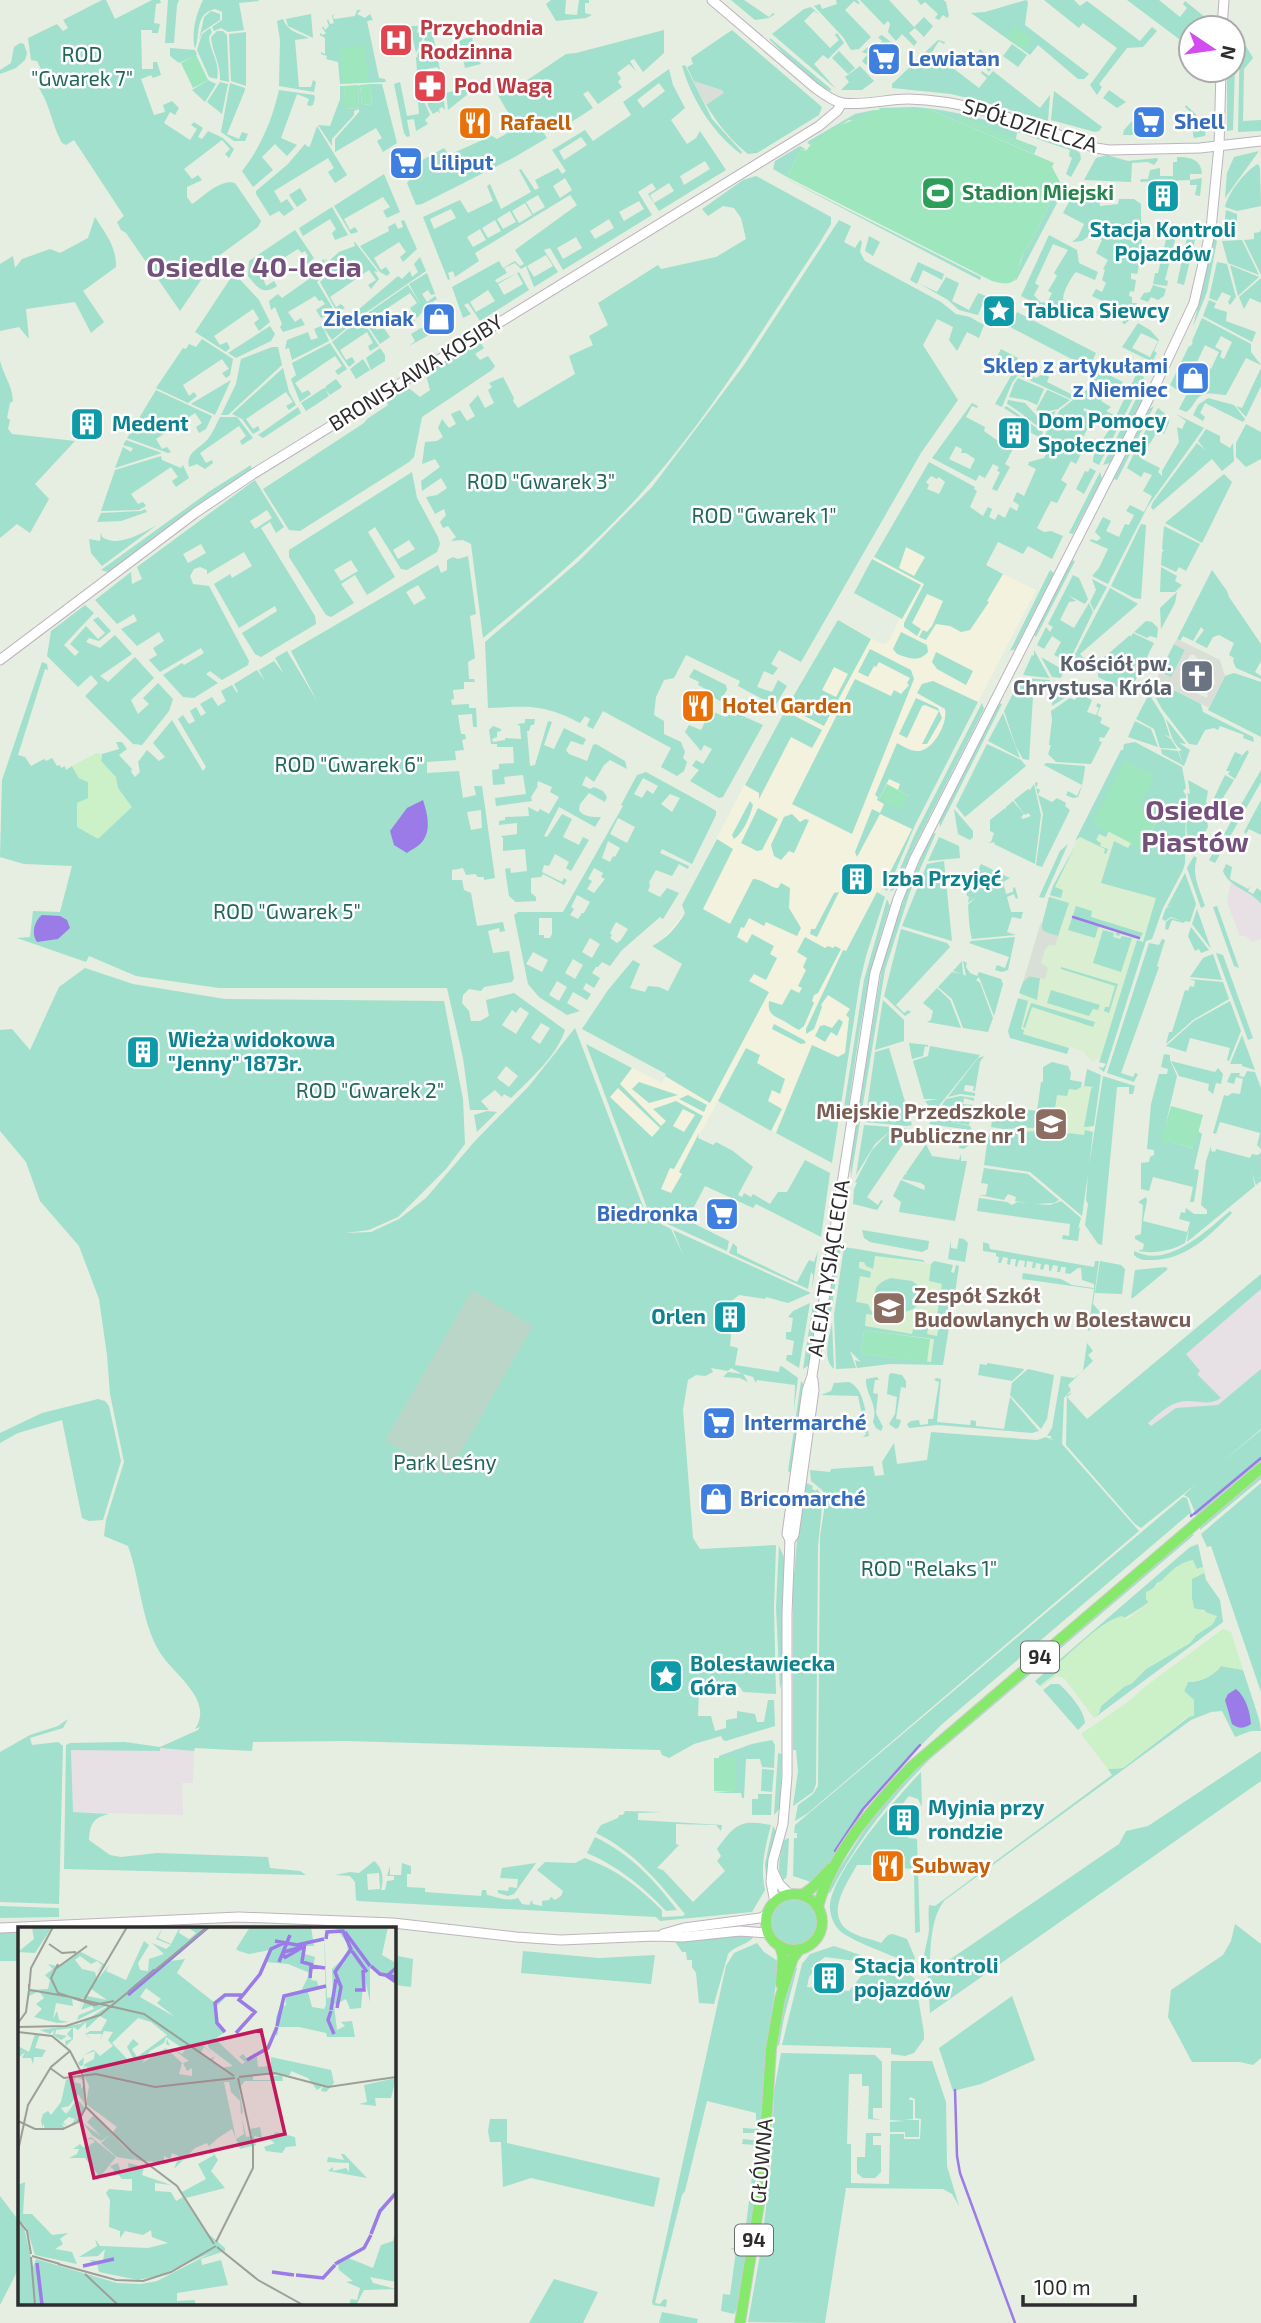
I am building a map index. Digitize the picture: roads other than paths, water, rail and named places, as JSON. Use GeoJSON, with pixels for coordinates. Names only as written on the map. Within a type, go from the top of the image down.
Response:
{"type":"FeatureCollection","features":[{"type":"Feature","properties":{"kind":"main road","name":"94"},"geometry":{"type":"LineString","coordinates":[[802,1895],[813,1888],[836,1863],[881,1801],[926,1752],[1261,1468]]}},
{"type":"Feature","properties":{"kind":"main road","name":"94"},"geometry":{"type":"LineString","coordinates":[[800,1949],[811,1944],[821,1930],[822,1918],[818,1907],[836,1863]]}},
{"type":"Feature","properties":{"kind":"main road"},"geometry":{"type":"LineString","coordinates":[[800,1949],[790,1950],[780,1946],[768,1933],[767,1915],[775,1902],[789,1894],[811,1899],[818,1907]]}},
{"type":"Feature","properties":{"kind":"main road","name":"GŁÓWNA"},"geometry":{"type":"LineString","coordinates":[[740,2323],[760,2200],[770,2059],[780,1998],[783,1956],[780,1946]]}},
{"type":"Feature","properties":{"kind":"main road","name":"GŁÓWNA"},"geometry":{"type":"LineString","coordinates":[[780,1998],[793,1958],[800,1949]]}},
{"type":"Feature","properties":{"kind":"street"},"geometry":{"type":"LineString","coordinates":[[712,0],[814,88],[842,103]]}},
{"type":"Feature","properties":{"kind":"street","name":"ALEJA TYSIĄCLECIA"},"geometry":{"type":"LineString","coordinates":[[775,1902],[771,1888],[783,1824],[787,1776],[790,1540],[787,1534],[807,1390],[812,1376],[875,973],[904,883],[936,815],[1194,303],[1206,255],[1219,146],[1221,84]]}},
{"type":"Feature","properties":{"kind":"street","name":"SPÓŁDZIELCZA"},"geometry":{"type":"LineString","coordinates":[[842,103],[906,99],[954,103],[988,111],[1096,148],[1134,150],[1261,141]]}},
{"type":"Feature","properties":{"kind":"street","name":"BRONISŁAWA KOSIBY"},"geometry":{"type":"LineString","coordinates":[[0,660],[234,486],[819,126],[837,111],[842,103]]}},
{"type":"Feature","properties":{"kind":"street"},"geometry":{"type":"LineString","coordinates":[[773,1871],[783,1890],[789,1894]]}},
{"type":"Feature","properties":{"kind":"street"},"geometry":{"type":"LineString","coordinates":[[655,1936],[684,1928],[767,1915]]}},
{"type":"Feature","properties":{"kind":"street"},"geometry":{"type":"LineString","coordinates":[[24,1927],[264,1917],[394,1923],[538,1939],[683,1937],[740,1931],[768,1933]]}},
{"type":"Feature","properties":{"kind":"street"},"geometry":{"type":"LineString","coordinates":[[0,1928],[18,1927]]}},
{"type":"Feature","properties":{"kind":"waterway"},"geometry":{"type":"LineString","coordinates":[[1073,917],[1139,938]]}},
{"type":"Feature","properties":{"kind":"waterway"},"geometry":{"type":"LineString","coordinates":[[1194,1514],[1261,1458]]}},
{"type":"Feature","properties":{"kind":"waterway"},"geometry":{"type":"LineString","coordinates":[[835,1851],[863,1809],[920,1745]]}},
{"type":"Feature","properties":{"kind":"waterway"},"geometry":{"type":"LineString","coordinates":[[955,2090],[960,2173],[1015,2323]]}},
{"type":"Feature","properties":{"kind":"place","name":"Przychodnia Rodzinna"},"geometry":{"type":"Point","coordinates":[396,40]}},
{"type":"Feature","properties":{"kind":"place","name":"Lewiatan"},"geometry":{"type":"Point","coordinates":[884,59]}},
{"type":"Feature","properties":{"kind":"place","name":"Pod Wagą"},"geometry":{"type":"Point","coordinates":[430,86]}},
{"type":"Feature","properties":{"kind":"place","name":"Shell"},"geometry":{"type":"Point","coordinates":[1149,122]}},
{"type":"Feature","properties":{"kind":"place","name":"Rafaell"},"geometry":{"type":"Point","coordinates":[475,123]}},
{"type":"Feature","properties":{"kind":"place","name":"Liliput"},"geometry":{"type":"Point","coordinates":[406,163]}},
{"type":"Feature","properties":{"kind":"place","name":"Stadion Miejski"},"geometry":{"type":"Point","coordinates":[938,193]}},
{"type":"Feature","properties":{"kind":"place","name":"Stacja Kontroli Pojazdów"},"geometry":{"type":"Point","coordinates":[1163,196]}},
{"type":"Feature","properties":{"kind":"place","name":"Tablica Siewcy"},"geometry":{"type":"Point","coordinates":[999,311]}},
{"type":"Feature","properties":{"kind":"place","name":"Zieleniak"},"geometry":{"type":"Point","coordinates":[439,319]}},
{"type":"Feature","properties":{"kind":"place","name":"Sklep z artykułami z Niemiec"},"geometry":{"type":"Point","coordinates":[1193,378]}},
{"type":"Feature","properties":{"kind":"place","name":"Medent"},"geometry":{"type":"Point","coordinates":[87,424]}},
{"type":"Feature","properties":{"kind":"place","name":"Dom Pomocy Społecznej"},"geometry":{"type":"Point","coordinates":[1014,433]}},
{"type":"Feature","properties":{"kind":"place","name":"Kościół pw. Chrystusa Króla"},"geometry":{"type":"Point","coordinates":[1197,676]}},
{"type":"Feature","properties":{"kind":"place","name":"Hotel Garden"},"geometry":{"type":"Point","coordinates":[698,706]}},
{"type":"Feature","properties":{"kind":"place","name":"Izba Przyjęć"},"geometry":{"type":"Point","coordinates":[857,879]}},
{"type":"Feature","properties":{"kind":"place","name":"Wieża widokowa \"Jenny\" 1873r."},"geometry":{"type":"Point","coordinates":[143,1052]}},
{"type":"Feature","properties":{"kind":"place","name":"Miejskie Przedszkole Publiczne nr 1"},"geometry":{"type":"Point","coordinates":[1051,1124]}},
{"type":"Feature","properties":{"kind":"place","name":"Biedronka"},"geometry":{"type":"Point","coordinates":[722,1214]}},
{"type":"Feature","properties":{"kind":"place","name":"Zespół Szkół Budowlanych w Bolesławcu"},"geometry":{"type":"Point","coordinates":[889,1308]}},
{"type":"Feature","properties":{"kind":"place","name":"Orlen"},"geometry":{"type":"Point","coordinates":[730,1317]}},
{"type":"Feature","properties":{"kind":"place","name":"Intermarché"},"geometry":{"type":"Point","coordinates":[719,1423]}},
{"type":"Feature","properties":{"kind":"place","name":"Bricomarché"},"geometry":{"type":"Point","coordinates":[716,1499]}},
{"type":"Feature","properties":{"kind":"place","name":"Bolesławiecka Góra"},"geometry":{"type":"Point","coordinates":[666,1676]}},
{"type":"Feature","properties":{"kind":"place","name":"Myjnia przy rondzie"},"geometry":{"type":"Point","coordinates":[904,1820]}},
{"type":"Feature","properties":{"kind":"place","name":"Subway"},"geometry":{"type":"Point","coordinates":[888,1866]}},
{"type":"Feature","properties":{"kind":"place","name":"Stacja kontroli pojazdów"},"geometry":{"type":"Point","coordinates":[829,1978]}},
{"type":"Feature","properties":{"kind":"district","name":"Osiedle 40-lecia"},"geometry":{"type":"Point","coordinates":[254,267]}},
{"type":"Feature","properties":{"kind":"district","name":"Osiedle Piastów"},"geometry":{"type":"Point","coordinates":[1195,826]}},
{"type":"Feature","properties":{"kind":"park label","name":"ROD \"Gwarek 7\""},"geometry":{"type":"Point","coordinates":[82,67]}},
{"type":"Feature","properties":{"kind":"park label","name":"ROD \"Gwarek 3\""},"geometry":{"type":"Point","coordinates":[541,482]}},
{"type":"Feature","properties":{"kind":"park label","name":"ROD \"Gwarek 1\""},"geometry":{"type":"Point","coordinates":[764,516]}},
{"type":"Feature","properties":{"kind":"park label","name":"ROD \"Gwarek 6\""},"geometry":{"type":"Point","coordinates":[349,765]}},
{"type":"Feature","properties":{"kind":"park label","name":"ROD \"Gwarek 5\""},"geometry":{"type":"Point","coordinates":[287,912]}},
{"type":"Feature","properties":{"kind":"park label","name":"ROD \"Gwarek 2\""},"geometry":{"type":"Point","coordinates":[370,1091]}},
{"type":"Feature","properties":{"kind":"park label","name":"Park Leśny"},"geometry":{"type":"Point","coordinates":[445,1463]}},
{"type":"Feature","properties":{"kind":"park label","name":"ROD \"Relaks 1\""},"geometry":{"type":"Point","coordinates":[929,1569]}}]}
